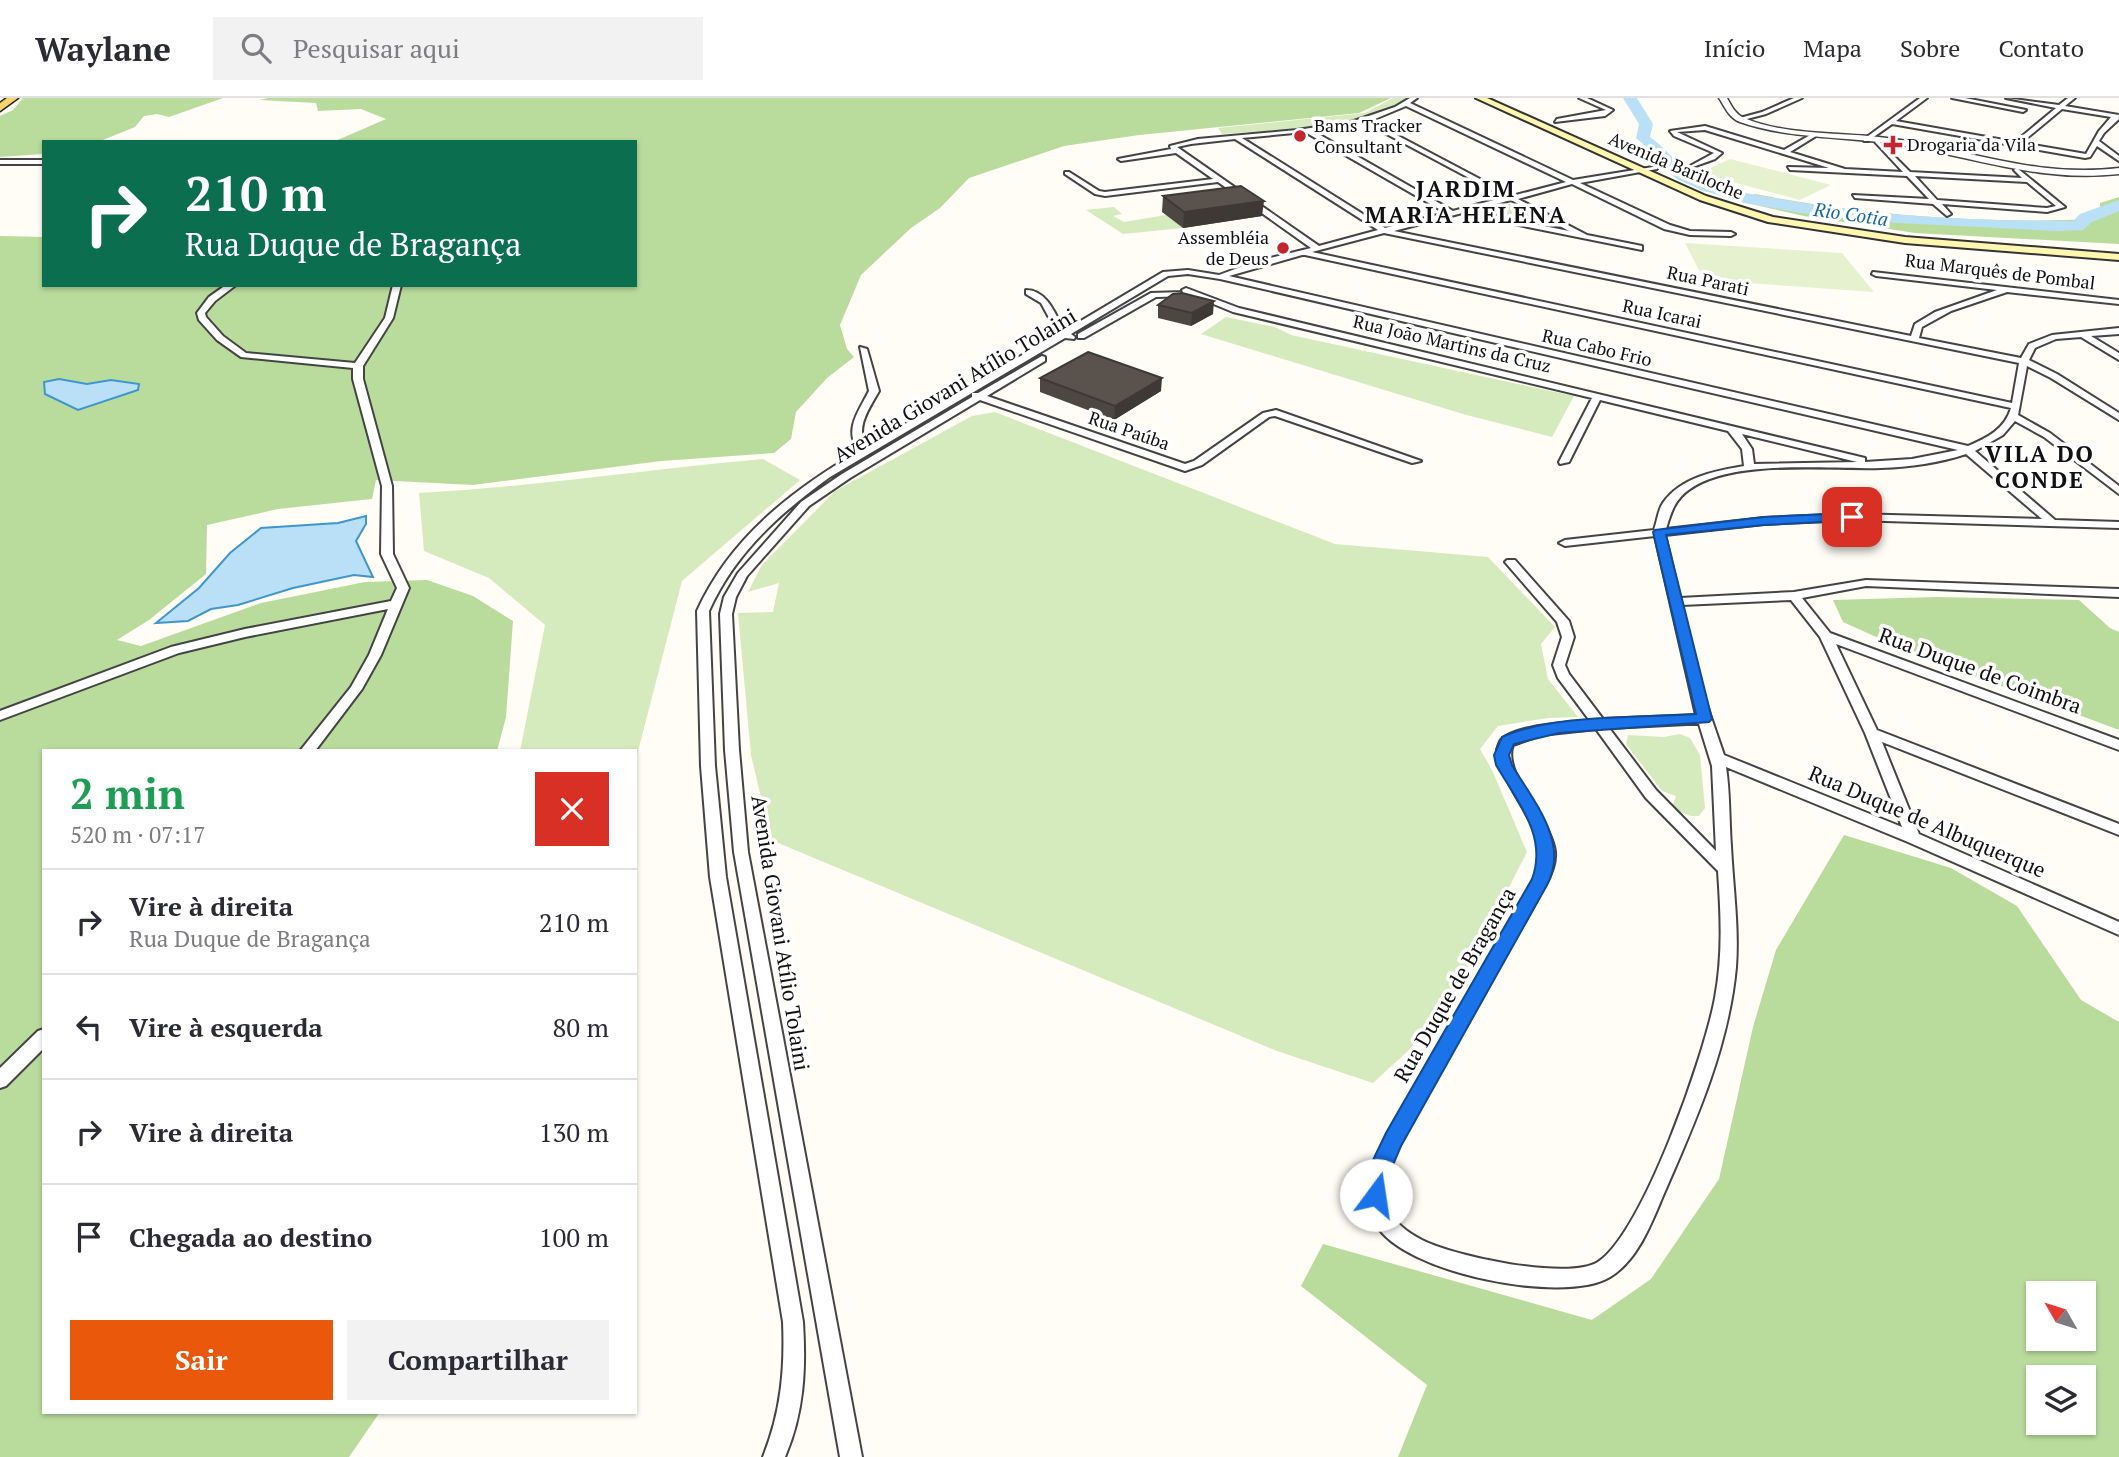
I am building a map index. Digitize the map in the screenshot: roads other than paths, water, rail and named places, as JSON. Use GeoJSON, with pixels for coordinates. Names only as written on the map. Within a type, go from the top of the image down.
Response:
{"type":"FeatureCollection","features":[{"type":"Feature","properties":{"kind":"main road"},"geometry":{"type":"LineString","coordinates":[[0,108],[13,98]]}},
{"type":"Feature","properties":{"kind":"main road","name":"Avenida Bariloche"},"geometry":{"type":"LineString","coordinates":[[1480,98],[1703,198],[1772,220],[1846,233],[1986,248],[2119,257]]}},
{"type":"Feature","properties":{"kind":"main road","name":"Avenida Bariloche"},"geometry":{"type":"LineString","coordinates":[[1505,98],[1723,199],[1806,220],[1919,235],[2119,248]]}},
{"type":"Feature","properties":{"kind":"main road"},"geometry":{"type":"LineString","coordinates":[[1986,248],[2119,267]]}},
{"type":"Feature","properties":{"kind":"street"},"geometry":{"type":"LineString","coordinates":[[1556,121],[1605,114],[1610,110],[1582,98]]}},
{"type":"Feature","properties":{"kind":"street"},"geometry":{"type":"LineString","coordinates":[[1723,98],[1739,119],[1781,130],[1919,146],[2017,170],[2068,176],[2119,171]]}},
{"type":"Feature","properties":{"kind":"street"},"geometry":{"type":"LineString","coordinates":[[1739,119],[1764,113],[1799,98]]}},
{"type":"Feature","properties":{"kind":"street"},"geometry":{"type":"LineString","coordinates":[[1866,140],[1924,98]]}},
{"type":"Feature","properties":{"kind":"street"},"geometry":{"type":"LineString","coordinates":[[1955,98],[2050,115]]}},
{"type":"Feature","properties":{"kind":"street"},"geometry":{"type":"LineString","coordinates":[[2014,98],[2117,117]]}},
{"type":"Feature","properties":{"kind":"street"},"geometry":{"type":"LineString","coordinates":[[2015,145],[2072,98]]}},
{"type":"Feature","properties":{"kind":"street"},"geometry":{"type":"LineString","coordinates":[[1121,159],[1236,137],[1366,121],[1411,101],[1677,231],[1731,234]]}},
{"type":"Feature","properties":{"kind":"street"},"geometry":{"type":"LineString","coordinates":[[1890,121],[2088,156],[2095,142],[2117,117]]}},
{"type":"Feature","properties":{"kind":"street"},"geometry":{"type":"LineString","coordinates":[[1366,121],[1585,237]]}},
{"type":"Feature","properties":{"kind":"street"},"geometry":{"type":"LineString","coordinates":[[1692,167],[1719,153],[1671,132],[1705,128],[1843,170]]}},
{"type":"Feature","properties":{"kind":"street"},"geometry":{"type":"LineString","coordinates":[[1304,129],[1453,214]]}},
{"type":"Feature","properties":{"kind":"street"},"geometry":{"type":"LineString","coordinates":[[1785,152],[1814,135]]}},
{"type":"Feature","properties":{"kind":"street"},"geometry":{"type":"LineString","coordinates":[[1236,137],[1384,231]]}},
{"type":"Feature","properties":{"kind":"street"},"geometry":{"type":"LineString","coordinates":[[1877,141],[1947,214]]}},
{"type":"Feature","properties":{"kind":"street"},"geometry":{"type":"LineString","coordinates":[[2095,142],[2119,159]]}},
{"type":"Feature","properties":{"kind":"street"},"geometry":{"type":"LineString","coordinates":[[1738,148],[1765,146]]}},
{"type":"Feature","properties":{"kind":"street"},"geometry":{"type":"LineString","coordinates":[[1174,148],[1317,248]]}},
{"type":"Feature","properties":{"kind":"street"},"geometry":{"type":"LineString","coordinates":[[1711,150],[1725,149]]}},
{"type":"Feature","properties":{"kind":"street"},"geometry":{"type":"LineString","coordinates":[[0,162],[42,162]]}},
{"type":"Feature","properties":{"kind":"street"},"geometry":{"type":"LineString","coordinates":[[1220,276],[1573,182],[1657,167]]}},
{"type":"Feature","properties":{"kind":"street"},"geometry":{"type":"LineString","coordinates":[[1790,168],[2030,180]]}},
{"type":"Feature","properties":{"kind":"street"},"geometry":{"type":"LineString","coordinates":[[1855,196],[2055,209],[2062,205],[2017,170]]}},
{"type":"Feature","properties":{"kind":"street"},"geometry":{"type":"LineString","coordinates":[[1067,173],[1097,193],[1110,194],[1218,180]]}},
{"type":"Feature","properties":{"kind":"street"},"geometry":{"type":"LineString","coordinates":[[1463,212],[1639,248]]}},
{"type":"Feature","properties":{"kind":"street"},"geometry":{"type":"LineString","coordinates":[[1536,227],[1552,219]]}},
{"type":"Feature","properties":{"kind":"street","name":"Rua Parati"},"geometry":{"type":"LineString","coordinates":[[1384,231],[2025,362],[2054,376],[2119,417]]}},
{"type":"Feature","properties":{"kind":"street","name":"Rua Icarai"},"geometry":{"type":"LineString","coordinates":[[1302,252],[2014,411],[2119,491]]}},
{"type":"Feature","properties":{"kind":"street","name":"Rua Cabo Frio"},"geometry":{"type":"LineString","coordinates":[[1165,279],[1188,272],[1220,276],[1967,449]]}},
{"type":"Feature","properties":{"kind":"street","name":"Rua Marquês de Pombal"},"geometry":{"type":"LineString","coordinates":[[1876,274],[2119,302]]}},
{"type":"Feature","properties":{"kind":"street","name":"Rua João Martins da Cruz"},"geometry":{"type":"LineString","coordinates":[[1165,279],[1192,294],[1236,310],[1881,465]]}},
{"type":"Feature","properties":{"kind":"street","name":"Avenida Giovani Atílio Tolaini"},"geometry":{"type":"LineString","coordinates":[[851,1457],[741,852],[732,750],[726,614],[730,597],[742,575],[805,504],[973,395],[1165,279]]}},
{"type":"Feature","properties":{"kind":"street"},"geometry":{"type":"LineString","coordinates":[[229,287],[212,299],[201,313],[202,318],[220,338],[236,351],[253,357],[358,366]]}},
{"type":"Feature","properties":{"kind":"street"},"geometry":{"type":"LineString","coordinates":[[309,749],[356,689],[403,588],[387,554],[387,486],[358,379],[358,366],[389,318],[397,287]]}},
{"type":"Feature","properties":{"kind":"street"},"geometry":{"type":"LineString","coordinates":[[1914,339],[1918,326],[1931,316],[1948,308],[2009,290]]}},
{"type":"Feature","properties":{"kind":"street"},"geometry":{"type":"LineString","coordinates":[[1029,292],[1044,302],[1061,333],[1071,337]]}},
{"type":"Feature","properties":{"kind":"street","name":"Avenida Giovani Atílio Tolaini"},"geometry":{"type":"LineString","coordinates":[[1071,337],[1154,295],[1192,294]]}},
{"type":"Feature","properties":{"kind":"street"},"geometry":{"type":"LineString","coordinates":[[1724,868],[1718,758],[1704,719],[1659,532],[1664,510],[1684,488],[1722,470],[1907,463],[1967,449],[1999,434],[2014,411],[2028,351],[2039,341],[2119,331]]}},
{"type":"Feature","properties":{"kind":"street"},"geometry":{"type":"LineString","coordinates":[[2083,335],[2119,357]]}},
{"type":"Feature","properties":{"kind":"street"},"geometry":{"type":"LineString","coordinates":[[863,349],[874,391],[855,429],[856,444],[865,453]]}},
{"type":"Feature","properties":{"kind":"street","name":"Avenida Giovani Atílio Tolaini"},"geometry":{"type":"LineString","coordinates":[[774,1457],[792,1409],[796,1370],[793,1322],[718,877],[708,766],[703,611],[710,591],[724,570],[776,514],[806,488],[973,395]]}},
{"type":"Feature","properties":{"kind":"street","name":"Rua Paúba"},"geometry":{"type":"LineString","coordinates":[[973,395],[1185,468],[1198,463],[1266,415],[1276,413],[1416,461]]}},
{"type":"Feature","properties":{"kind":"street"},"geometry":{"type":"LineString","coordinates":[[1564,463],[1597,397]]}},
{"type":"Feature","properties":{"kind":"street"},"geometry":{"type":"LineString","coordinates":[[1728,427],[1742,440],[1750,454],[1749,467]]}},
{"type":"Feature","properties":{"kind":"street"},"geometry":{"type":"LineString","coordinates":[[1967,449],[2051,522]]}},
{"type":"Feature","properties":{"kind":"street"},"geometry":{"type":"LineString","coordinates":[[1565,542],[1764,521],[1852,517],[2119,525]]}},
{"type":"Feature","properties":{"kind":"street"},"geometry":{"type":"LineString","coordinates":[[1511,562],[1563,621],[1568,637],[1559,665],[1563,675],[1651,794],[1724,868]]}},
{"type":"Feature","properties":{"kind":"street"},"geometry":{"type":"LineString","coordinates":[[1676,602],[1794,596],[1866,583],[2119,593]]}},
{"type":"Feature","properties":{"kind":"street"},"geometry":{"type":"LineString","coordinates":[[1794,596],[1826,636],[1872,733],[1913,838]]}},
{"type":"Feature","properties":{"kind":"street"},"geometry":{"type":"LineString","coordinates":[[0,716],[175,650],[245,633],[397,604]]}},
{"type":"Feature","properties":{"kind":"street","name":"Rua Duque de Coimbra"},"geometry":{"type":"LineString","coordinates":[[1826,636],[2119,745]]}},
{"type":"Feature","properties":{"kind":"street","name":"Rua Duque de Bragança"},"geometry":{"type":"LineString","coordinates":[[1704,719],[1559,728],[1518,736],[1507,741],[1503,748],[1504,765],[1541,829],[1547,849],[1546,864],[1541,880],[1393,1140],[1378,1174],[1376,1195],[1380,1214],[1390,1231],[1404,1242],[1429,1253],[1530,1277],[1577,1278],[1602,1271],[1620,1255],[1646,1212],[1676,1145],[1707,1063],[1723,999],[1729,938],[1724,868]]}},
{"type":"Feature","properties":{"kind":"street"},"geometry":{"type":"LineString","coordinates":[[1872,733],[2119,830]]}},
{"type":"Feature","properties":{"kind":"street","name":"Rua Duque de Albuquerque"},"geometry":{"type":"LineString","coordinates":[[1718,758],[1913,838],[2119,929]]}},
{"type":"Feature","properties":{"kind":"street"},"geometry":{"type":"LineString","coordinates":[[0,1080],[42,1038]]}},
{"type":"Feature","properties":{"kind":"water"},"geometry":{"type":"Polygon","coordinates":[[[59,379],[87,384],[111,380],[139,384],[138,390],[78,410],[45,394],[44,382],[59,379]]]}},
{"type":"Feature","properties":{"kind":"water"},"geometry":{"type":"Polygon","coordinates":[[[366,516],[366,524],[356,541],[373,577],[354,575],[293,588],[238,605],[211,609],[188,621],[156,623],[199,588],[230,553],[261,528],[338,523],[366,516]]]}},
{"type":"Feature","properties":{"kind":"waterway","name":"Rio Cotia"},"geometry":{"type":"LineString","coordinates":[[1630,98],[1646,124],[1643,138],[1660,151],[1670,166],[1707,187],[1745,198],[1842,214],[2057,226],[2077,226],[2086,218],[2119,205]]}},
{"type":"Feature","properties":{"kind":"place","name":"Bams Tracker Consultant"},"geometry":{"type":"Point","coordinates":[1300,136]}},
{"type":"Feature","properties":{"kind":"place","name":"Drogaria da Vila"},"geometry":{"type":"Point","coordinates":[1893,145]}},
{"type":"Feature","properties":{"kind":"place","name":"Assembléia de Deus"},"geometry":{"type":"Point","coordinates":[1283,248]}},
{"type":"Feature","properties":{"kind":"district","name":"JARDIM MARIA HELENA"},"geometry":{"type":"Point","coordinates":[1466,202]}},
{"type":"Feature","properties":{"kind":"district","name":"VILA DO CONDE"},"geometry":{"type":"Point","coordinates":[2040,467]}}]}
